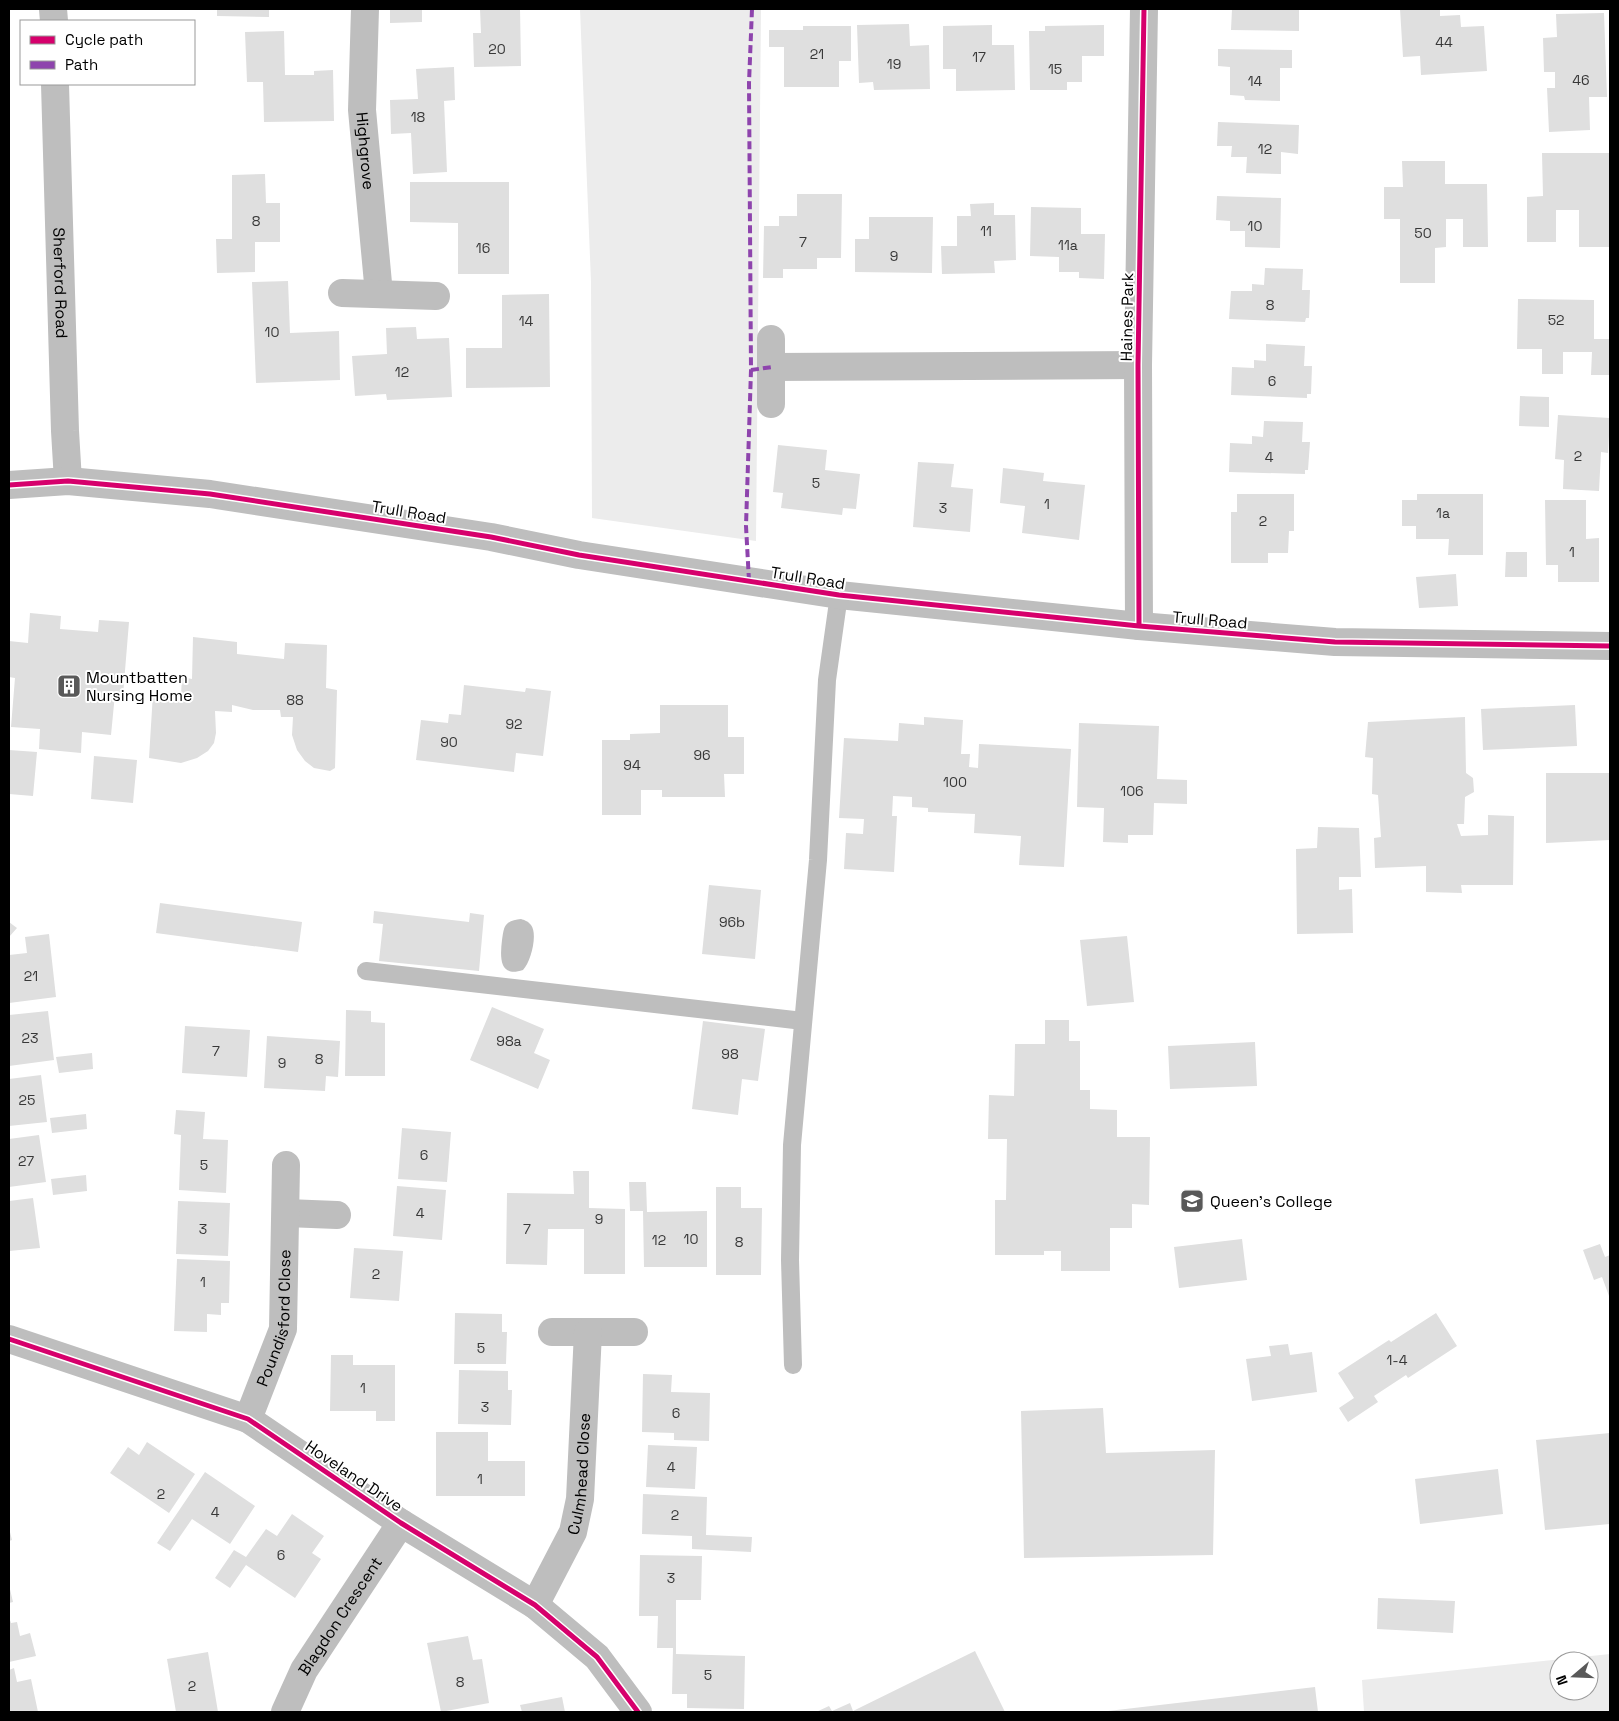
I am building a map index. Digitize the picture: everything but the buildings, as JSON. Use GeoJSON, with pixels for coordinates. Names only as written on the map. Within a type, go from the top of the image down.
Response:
{"type":"FeatureCollection","features":[{"type":"Feature","properties":{"kind":"street","name":"Highgrove"},"geometry":{"type":"LineString","coordinates":[[365,9],[362,110],[378,294]]}},
{"type":"Feature","properties":{"kind":"street","name":"Haines Park"},"geometry":{"type":"LineString","coordinates":[[1139,626],[1138,365],[1144,9]]}},
{"type":"Feature","properties":{"kind":"street","name":"Sherford Road"},"geometry":{"type":"LineString","coordinates":[[55,85],[68,481]]}},
{"type":"Feature","properties":{"kind":"street"},"geometry":{"type":"LineString","coordinates":[[342,293],[436,296]]}},
{"type":"Feature","properties":{"kind":"street"},"geometry":{"type":"LineString","coordinates":[[771,339],[771,404]]}},
{"type":"Feature","properties":{"kind":"street","name":"Haines Park"},"geometry":{"type":"LineString","coordinates":[[772,367],[1138,365]]}},
{"type":"Feature","properties":{"kind":"street","name":"Trull Road"},"geometry":{"type":"LineString","coordinates":[[9,484],[68,481],[210,494],[491,537],[579,555],[839,596],[1139,626],[1335,642],[1610,646]]}},
{"type":"Feature","properties":{"kind":"street","name":"Poundisford Close"},"geometry":{"type":"LineString","coordinates":[[248,1419],[283,1329],[286,1165]]}},
{"type":"Feature","properties":{"kind":"street"},"geometry":{"type":"LineString","coordinates":[[286,1213],[337,1215]]}},
{"type":"Feature","properties":{"kind":"street"},"geometry":{"type":"LineString","coordinates":[[552,1332],[634,1332]]}},
{"type":"Feature","properties":{"kind":"street","name":"Culmhead Close"},"geometry":{"type":"LineString","coordinates":[[535,1605],[573,1532],[580,1499],[588,1332]]}},
{"type":"Feature","properties":{"kind":"street","name":"Hoveland Drive"},"geometry":{"type":"LineString","coordinates":[[9,1339],[248,1419],[401,1523],[535,1605],[597,1657],[638,1712]]}},
{"type":"Feature","properties":{"kind":"street","name":"Blagdon Crescent"},"geometry":{"type":"LineString","coordinates":[[285,1712],[304,1670],[401,1523]]}},
{"type":"Feature","properties":{"kind":"lane"},"geometry":{"type":"LineString","coordinates":[[793,1365],[790,1260],[792,1145],[818,860],[827,680],[839,596]]}},
{"type":"Feature","properties":{"kind":"lane"},"geometry":{"type":"LineString","coordinates":[[366,971],[803,1021]]}},
{"type":"Feature","properties":{"kind":"shaded area"},"geometry":{"type":"Polygon","coordinates":[[[580,9],[761,9],[756,541],[592,518],[591,282],[580,9]]]}},
{"type":"Feature","properties":{"kind":"shaded area"},"geometry":{"type":"Polygon","coordinates":[[[521,919],[529,923],[533,929],[533,948],[529,961],[523,970],[509,971],[505,969],[501,959],[504,930],[509,922],[521,919]]]}},
{"type":"Feature","properties":{"kind":"shaded area"},"geometry":{"type":"Polygon","coordinates":[[[1610,1654],[1610,1712],[1364,1712],[1362,1680],[1549,1660],[1549,1701],[1599,1701],[1599,1655],[1610,1654]]]}},
{"type":"Feature","properties":{"kind":"marked path"},"geometry":{"type":"LineString","coordinates":[[749,581],[746,526],[751,370],[749,83],[752,9]]}},
{"type":"Feature","properties":{"kind":"marked path"},"geometry":{"type":"LineString","coordinates":[[751,370],[772,367]]}},
{"type":"Feature","properties":{"kind":"cycle path"},"geometry":{"type":"LineString","coordinates":[[1139,626],[1138,365],[1144,9]]}},
{"type":"Feature","properties":{"kind":"cycle path"},"geometry":{"type":"LineString","coordinates":[[9,485],[68,481],[210,494],[491,537],[579,555],[839,595],[1139,626],[1335,642],[1610,646]]}},
{"type":"Feature","properties":{"kind":"cycle path"},"geometry":{"type":"LineString","coordinates":[[9,1339],[248,1419],[401,1523],[535,1605],[597,1657],[638,1712]]}},
{"type":"Feature","properties":{"kind":"place","name":"Mountbatten Nursing Home"},"geometry":{"type":"Point","coordinates":[69,686]}},
{"type":"Feature","properties":{"kind":"place","name":"Queen's College"},"geometry":{"type":"Point","coordinates":[1192,1201]}}]}
